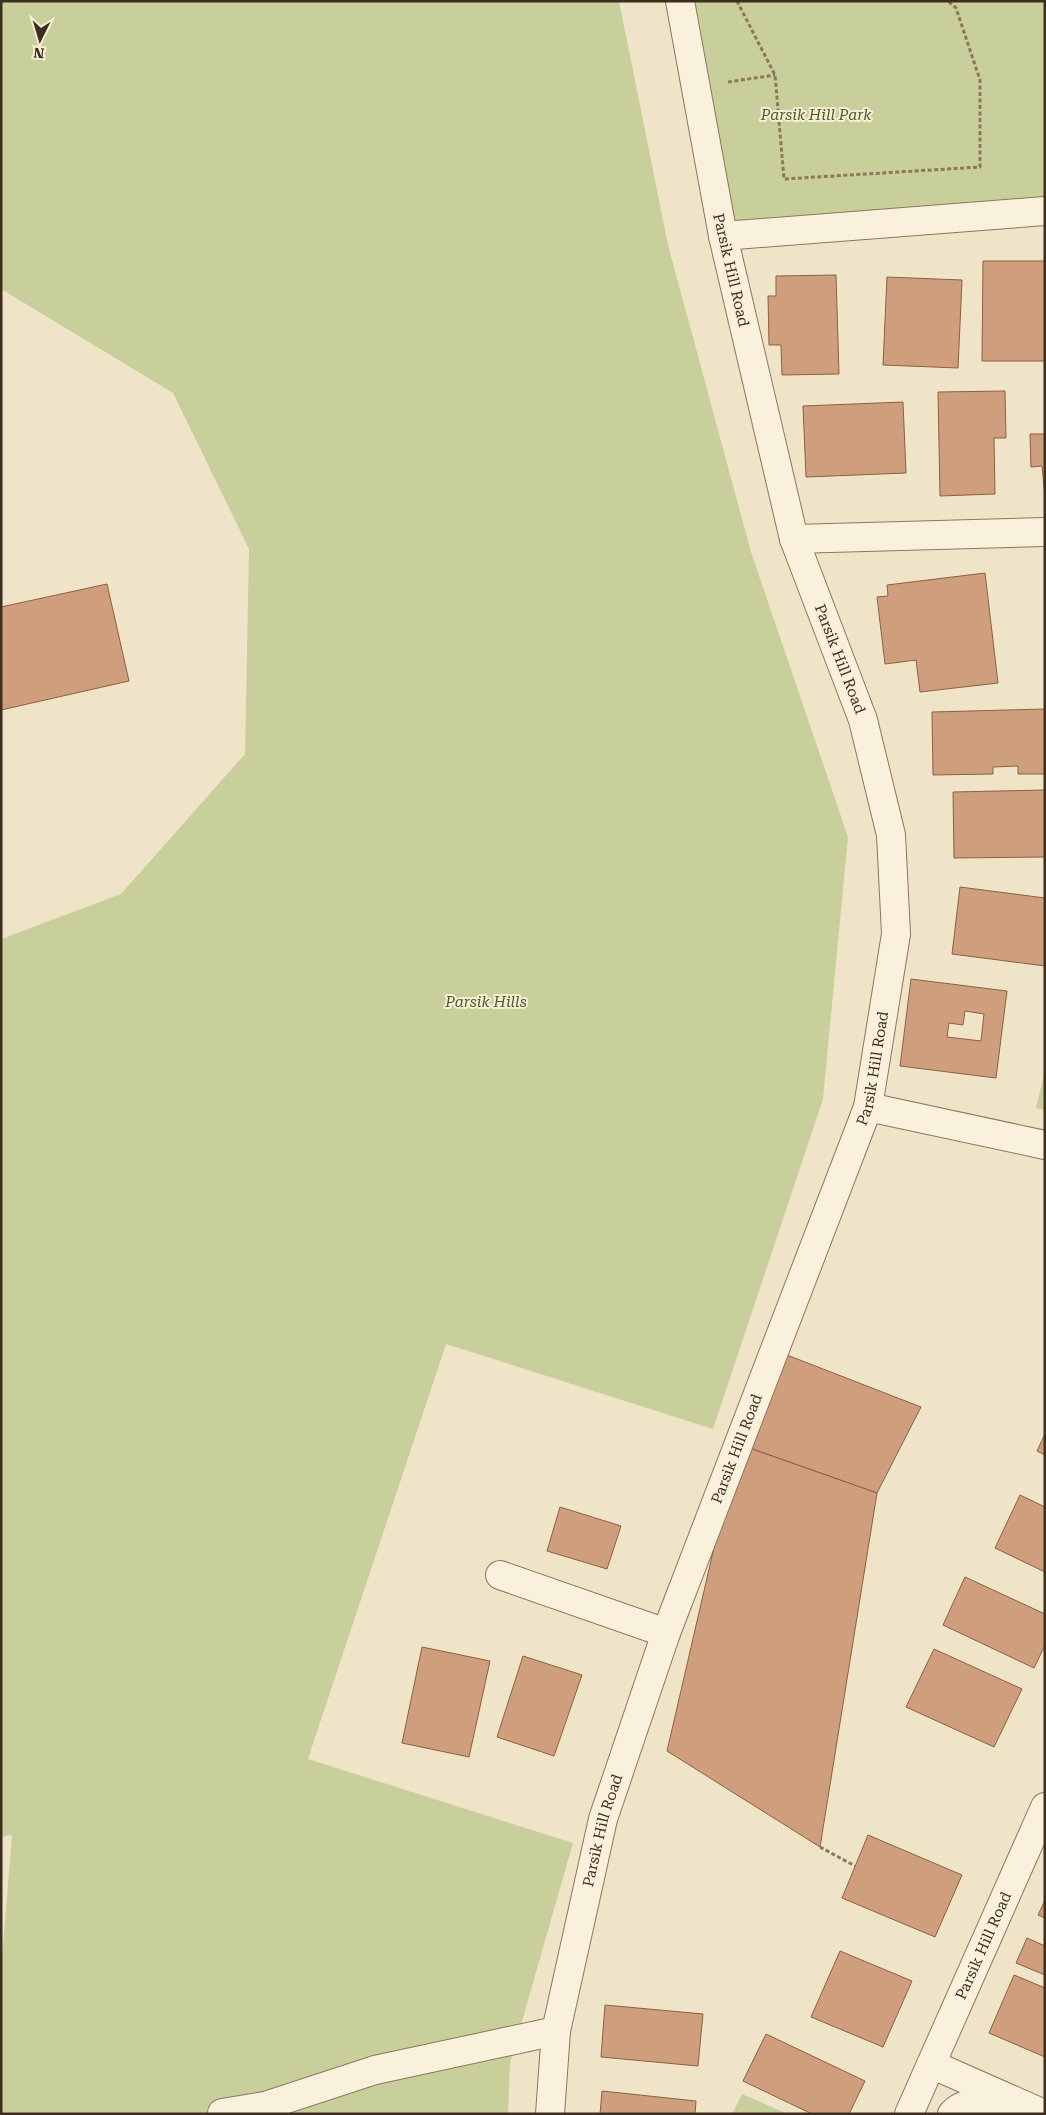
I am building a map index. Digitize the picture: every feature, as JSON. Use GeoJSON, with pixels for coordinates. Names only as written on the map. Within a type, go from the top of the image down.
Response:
{"type":"FeatureCollection","features":[{"type":"Feature","properties":{"kind":"street","name":"Parsik Hill Road"},"geometry":{"type":"LineString","coordinates":[[550,2114],[556,2031],[603,1819],[666,1634],[868,1107],[896,934],[891,835],[863,720],[794,539],[723,236],[680,1]]}},
{"type":"Feature","properties":{"kind":"street"},"geometry":{"type":"LineString","coordinates":[[723,236],[1045,211]]}},
{"type":"Feature","properties":{"kind":"street"},"geometry":{"type":"LineString","coordinates":[[794,539],[1045,532]]}},
{"type":"Feature","properties":{"kind":"street"},"geometry":{"type":"LineString","coordinates":[[868,1107],[1045,1145]]}},
{"type":"Feature","properties":{"kind":"street"},"geometry":{"type":"LineString","coordinates":[[500,1574],[666,1634]]}},
{"type":"Feature","properties":{"kind":"street","name":"Parsik Hill Road"},"geometry":{"type":"LineString","coordinates":[[909,2114],[1045,1807]]}},
{"type":"Feature","properties":{"kind":"street"},"geometry":{"type":"LineString","coordinates":[[222,2113],[265,2106],[375,2070],[556,2031]]}},
{"type":"Feature","properties":{"kind":"street"},"geometry":{"type":"LineString","coordinates":[[931,2064],[1044,2114]]}},
{"type":"Feature","properties":{"kind":"street"},"geometry":{"type":"LineString","coordinates":[[952,2114],[962,2105],[972,2103],[1001,2114]]}},
{"type":"Feature","properties":{"kind":"path"},"geometry":{"type":"LineString","coordinates":[[737,1],[775,75],[784,179],[980,167],[980,80],[956,8],[948,1]]}},
{"type":"Feature","properties":{"kind":"path"},"geometry":{"type":"LineString","coordinates":[[695,87],[775,75]]}},
{"type":"Feature","properties":{"kind":"path"},"geometry":{"type":"LineString","coordinates":[[820,1847],[855,1866]]}},
{"type":"Feature","properties":{"kind":"green space","name":"Parsik Hills"},"geometry":{"type":"Polygon","coordinates":[[[1,1],[619,1],[668,245],[751,552],[848,837],[823,1099],[713,1429],[446,1344],[308,1759],[573,1843],[510,2063],[508,2114],[1,2114],[1,1970],[12,1835],[1,1837],[1,939],[121,894],[245,754],[249,549],[173,393],[1,289],[1,1]]]}},
{"type":"Feature","properties":{"kind":"green space","name":"Parsik Hill Park"},"geometry":{"type":"Polygon","coordinates":[[[680,1],[1045,1],[1045,211],[723,236],[680,1]]]}},
{"type":"Feature","properties":{"kind":"green space"},"geometry":{"type":"Polygon","coordinates":[[[1045,1070],[1045,1110],[1036,1108],[1045,1070]]]}},
{"type":"Feature","properties":{"kind":"green space"},"geometry":{"type":"Polygon","coordinates":[[[742,2094],[788,2114],[732,2114],[742,2094]]]}},
{"type":"Feature","properties":{"kind":"building"},"geometry":{"type":"Polygon","coordinates":[[[983,261],[1045,261],[1045,361],[982,361],[983,261]]]}},
{"type":"Feature","properties":{"kind":"building"},"geometry":{"type":"Polygon","coordinates":[[[836,275],[839,374],[782,375],[781,345],[769,345],[768,296],[776,296],[776,276],[836,275]]]}},
{"type":"Feature","properties":{"kind":"building"},"geometry":{"type":"Polygon","coordinates":[[[887,277],[962,280],[958,368],[883,365],[887,277]]]}},
{"type":"Feature","properties":{"kind":"building"},"geometry":{"type":"Polygon","coordinates":[[[1005,391],[1006,438],[994,438],[995,494],[940,496],[938,392],[1005,391]]]}},
{"type":"Feature","properties":{"kind":"building"},"geometry":{"type":"Polygon","coordinates":[[[903,402],[906,473],[806,477],[803,406],[903,402]]]}},
{"type":"Feature","properties":{"kind":"building"},"geometry":{"type":"Polygon","coordinates":[[[1030,434],[1045,434],[1045,496],[1042,466],[1031,467],[1030,434]]]}},
{"type":"Feature","properties":{"kind":"building"},"geometry":{"type":"Polygon","coordinates":[[[985,573],[998,683],[920,692],[916,660],[885,664],[877,597],[888,596],[887,585],[985,573]]]}},
{"type":"Feature","properties":{"kind":"building"},"geometry":{"type":"Polygon","coordinates":[[[107,584],[129,681],[1,710],[1,607],[107,584]]]}},
{"type":"Feature","properties":{"kind":"building"},"geometry":{"type":"Polygon","coordinates":[[[1045,709],[1045,774],[1018,774],[1018,766],[993,767],[993,774],[933,775],[932,712],[1045,709]]]}},
{"type":"Feature","properties":{"kind":"building"},"geometry":{"type":"Polygon","coordinates":[[[1045,790],[1045,857],[954,858],[953,792],[1045,790]]]}},
{"type":"Feature","properties":{"kind":"building"},"geometry":{"type":"Polygon","coordinates":[[[960,887],[1045,898],[1045,966],[952,954],[960,887]]]}},
{"type":"Feature","properties":{"kind":"building"},"geometry":{"type":"Polygon","coordinates":[[[911,979],[1007,991],[996,1078],[900,1066],[911,979]],[[965,1011],[963,1025],[949,1023],[947,1037],[981,1041],[984,1014],[965,1011]]]}},
{"type":"Feature","properties":{"kind":"building"},"geometry":{"type":"Polygon","coordinates":[[[774,1350],[921,1407],[877,1493],[738,1444],[774,1350]]]}},
{"type":"Feature","properties":{"kind":"building"},"geometry":{"type":"Polygon","coordinates":[[[1045,1434],[1045,1455],[1037,1451],[1045,1434]]]}},
{"type":"Feature","properties":{"kind":"building"},"geometry":{"type":"Polygon","coordinates":[[[738,1444],[877,1493],[820,1847],[667,1751],[738,1444]]]}},
{"type":"Feature","properties":{"kind":"building"},"geometry":{"type":"Polygon","coordinates":[[[1020,1495],[1045,1507],[1045,1572],[995,1548],[1020,1495]]]}},
{"type":"Feature","properties":{"kind":"building"},"geometry":{"type":"Polygon","coordinates":[[[560,1507],[621,1526],[607,1569],[547,1551],[560,1507]]]}},
{"type":"Feature","properties":{"kind":"building"},"geometry":{"type":"Polygon","coordinates":[[[965,1577],[1045,1614],[1045,1645],[1034,1668],[943,1625],[965,1577]]]}},
{"type":"Feature","properties":{"kind":"building"},"geometry":{"type":"Polygon","coordinates":[[[422,1647],[490,1661],[469,1757],[402,1743],[422,1647]]]}},
{"type":"Feature","properties":{"kind":"building"},"geometry":{"type":"Polygon","coordinates":[[[934,1649],[1022,1689],[994,1747],[906,1707],[934,1649]]]}},
{"type":"Feature","properties":{"kind":"building"},"geometry":{"type":"Polygon","coordinates":[[[523,1656],[582,1675],[554,1756],[497,1737],[523,1656]]]}},
{"type":"Feature","properties":{"kind":"building"},"geometry":{"type":"Polygon","coordinates":[[[868,1835],[962,1875],[935,1937],[842,1898],[868,1835]]]}},
{"type":"Feature","properties":{"kind":"building"},"geometry":{"type":"Polygon","coordinates":[[[1045,1900],[1045,1918],[1038,1915],[1045,1900]]]}},
{"type":"Feature","properties":{"kind":"building"},"geometry":{"type":"Polygon","coordinates":[[[1027,1938],[1045,1946],[1045,1975],[1016,1963],[1027,1938]]]}},
{"type":"Feature","properties":{"kind":"building"},"geometry":{"type":"Polygon","coordinates":[[[840,1951],[912,1981],[883,2047],[811,2017],[840,1951]]]}},
{"type":"Feature","properties":{"kind":"building"},"geometry":{"type":"Polygon","coordinates":[[[1014,1975],[1045,1988],[1045,2057],[989,2033],[1014,1975]]]}},
{"type":"Feature","properties":{"kind":"building"},"geometry":{"type":"Polygon","coordinates":[[[605,2005],[703,2014],[698,2066],[601,2057],[605,2005]]]}},
{"type":"Feature","properties":{"kind":"building"},"geometry":{"type":"Polygon","coordinates":[[[766,2034],[865,2081],[849,2114],[812,2114],[743,2081],[766,2034]]]}},
{"type":"Feature","properties":{"kind":"building"},"geometry":{"type":"Polygon","coordinates":[[[602,2091],[696,2101],[695,2114],[600,2114],[602,2091]]]}}]}
